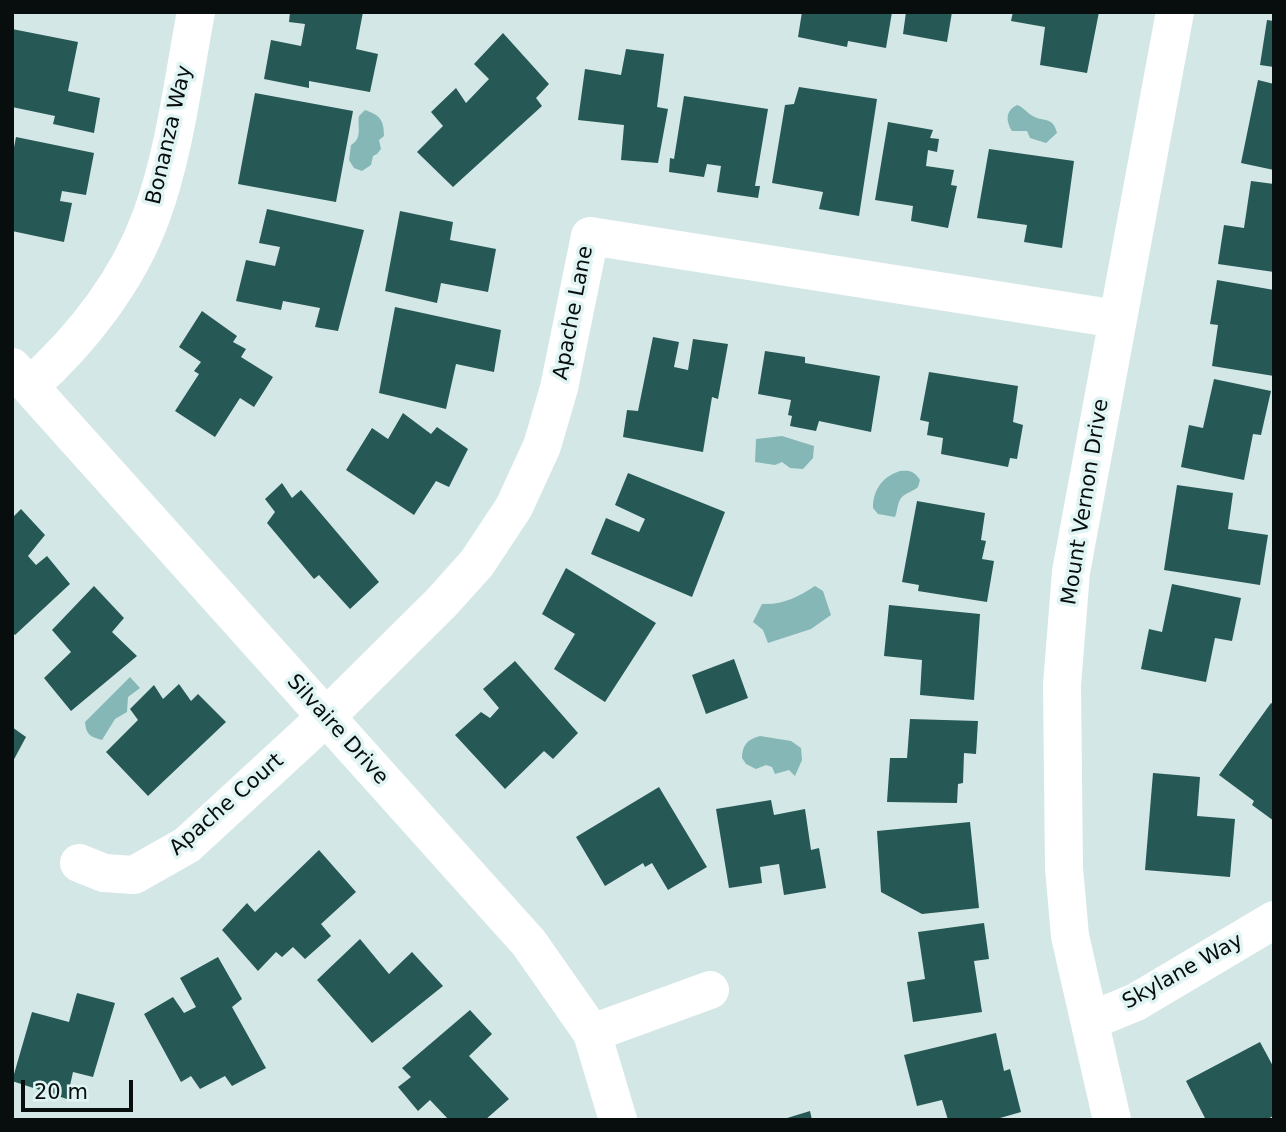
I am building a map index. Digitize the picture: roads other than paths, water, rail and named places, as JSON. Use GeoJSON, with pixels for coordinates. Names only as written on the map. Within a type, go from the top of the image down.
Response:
{"type":"FeatureCollection","features":[{"type":"Feature","properties":{"kind":"street","name":"Bonanza Way"},"geometry":{"type":"LineString","coordinates":[[21,376],[52,366],[90,324],[129,264],[150,219],[165,171],[196,12]]}},
{"type":"Feature","properties":{"kind":"street","name":"Mount Vernon Drive"},"geometry":{"type":"LineString","coordinates":[[1112,1120],[1070,936],[1064,868],[1062,685],[1071,572],[1175,12]]}},
{"type":"Feature","properties":{"kind":"street","name":"Apache Lane"},"geometry":{"type":"LineString","coordinates":[[326,717],[442,602],[477,563],[514,507],[542,446],[559,388],[590,236],[1117,319]]}},
{"type":"Feature","properties":{"kind":"street","name":"Silvaire Drive"},"geometry":{"type":"LineString","coordinates":[[21,376],[529,943],[592,1033],[618,1120]]}},
{"type":"Feature","properties":{"kind":"street","name":"Apache Court"},"geometry":{"type":"LineString","coordinates":[[79,863],[104,873],[134,874],[162,861],[187,845],[326,717]]}},
{"type":"Feature","properties":{"kind":"street","name":"Skylane Way"},"geometry":{"type":"LineString","coordinates":[[1090,1021],[1136,1002],[1274,920]]}},
{"type":"Feature","properties":{"kind":"street"},"geometry":{"type":"LineString","coordinates":[[592,1033],[710,990]]}},
{"type":"Feature","properties":{"kind":"water"},"geometry":{"type":"Polygon","coordinates":[[[1017,105],[1029,114],[1053,124],[1057,133],[1046,143],[1030,138],[1027,131],[1012,131],[1008,116],[1010,110],[1017,105]]]}},
{"type":"Feature","properties":{"kind":"water"},"geometry":{"type":"Polygon","coordinates":[[[365,110],[380,119],[384,136],[379,140],[381,149],[373,156],[371,165],[362,171],[354,168],[349,160],[351,145],[358,136],[359,116],[365,110]]]}},
{"type":"Feature","properties":{"kind":"water"},"geometry":{"type":"Polygon","coordinates":[[[782,436],[814,446],[813,458],[803,469],[790,468],[782,462],[775,465],[755,462],[756,439],[782,436]]]}},
{"type":"Feature","properties":{"kind":"water"},"geometry":{"type":"Polygon","coordinates":[[[900,471],[909,471],[916,475],[920,480],[918,487],[901,498],[895,517],[878,514],[873,508],[877,490],[888,477],[900,471]]]}},
{"type":"Feature","properties":{"kind":"water"},"geometry":{"type":"Polygon","coordinates":[[[815,586],[823,591],[831,615],[811,629],[768,643],[763,630],[753,622],[762,604],[790,600],[815,586]]]}},
{"type":"Feature","properties":{"kind":"water"},"geometry":{"type":"Polygon","coordinates":[[[130,677],[140,688],[128,697],[127,712],[115,719],[102,740],[92,736],[86,729],[85,722],[130,677]]]}},
{"type":"Feature","properties":{"kind":"water"},"geometry":{"type":"Polygon","coordinates":[[[760,736],[791,741],[801,748],[802,760],[795,776],[789,770],[775,774],[772,767],[766,765],[756,769],[746,764],[742,758],[745,746],[760,736]]]}}]}
